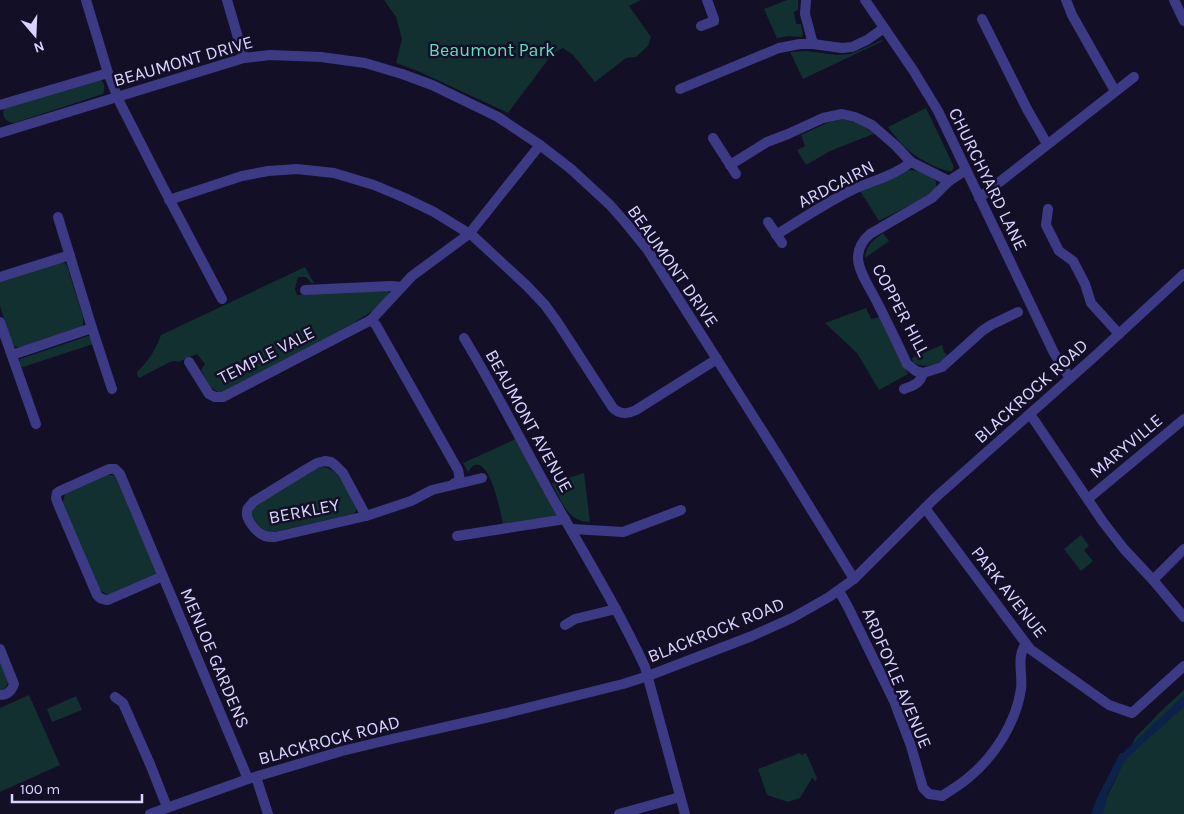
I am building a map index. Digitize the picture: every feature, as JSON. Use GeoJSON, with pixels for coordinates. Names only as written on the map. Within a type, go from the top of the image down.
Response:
{"type":"FeatureCollection","features":[{"type":"Feature","properties":{"kind":"street"},"geometry":{"type":"LineString","coordinates":[[86,0],[108,73],[120,103],[222,299]]}},
{"type":"Feature","properties":{"kind":"street"},"geometry":{"type":"LineString","coordinates":[[227,0],[244,58]]}},
{"type":"Feature","properties":{"kind":"street"},"geometry":{"type":"LineString","coordinates":[[701,26],[714,22],[707,0]]}},
{"type":"Feature","properties":{"kind":"street","name":"CHURCHYARD LANE"},"geometry":{"type":"LineString","coordinates":[[865,0],[926,90],[938,111],[1054,353],[1070,378]]}},
{"type":"Feature","properties":{"kind":"street"},"geometry":{"type":"LineString","coordinates":[[1066,0],[1072,15],[1115,91]]}},
{"type":"Feature","properties":{"kind":"street"},"geometry":{"type":"LineString","coordinates":[[1174,0],[1184,21]]}},
{"type":"Feature","properties":{"kind":"street"},"geometry":{"type":"LineString","coordinates":[[809,2],[805,14],[813,44]]}},
{"type":"Feature","properties":{"kind":"street"},"geometry":{"type":"LineString","coordinates":[[982,19],[1027,109],[1047,144]]}},
{"type":"Feature","properties":{"kind":"street"},"geometry":{"type":"LineString","coordinates":[[680,89],[779,48],[800,44],[852,47],[867,40],[884,28]]}},
{"type":"Feature","properties":{"kind":"street","name":"BEAUMONT DRIVE"},"geometry":{"type":"LineString","coordinates":[[1,130],[244,58],[270,55],[321,57],[365,63],[428,83],[495,115],[540,145],[590,186],[625,222],[651,256],[778,454],[854,579]]}},
{"type":"Feature","properties":{"kind":"street"},"geometry":{"type":"LineString","coordinates":[[0,105],[108,73]]}},
{"type":"Feature","properties":{"kind":"street"},"geometry":{"type":"LineString","coordinates":[[979,198],[1134,77]]}},
{"type":"Feature","properties":{"kind":"street"},"geometry":{"type":"LineString","coordinates":[[713,138],[733,170],[767,142],[823,118],[842,114],[862,120],[876,128],[911,162],[949,181]]}},
{"type":"Feature","properties":{"kind":"street","name":"TEMPLE VALE"},"geometry":{"type":"LineString","coordinates":[[189,362],[210,394],[215,397],[223,397],[371,320],[412,276],[469,234],[540,145]]}},
{"type":"Feature","properties":{"kind":"street","name":"ARDCAIRN"},"geometry":{"type":"LineString","coordinates":[[768,222],[779,239],[849,192],[869,182],[892,174],[911,162]]}},
{"type":"Feature","properties":{"kind":"street"},"geometry":{"type":"LineString","coordinates":[[169,200],[258,172],[283,169],[334,173],[374,185],[406,198],[438,214],[469,234],[522,281],[545,305],[572,343],[613,408],[620,413],[626,414],[636,410],[717,359]]}},
{"type":"Feature","properties":{"kind":"street","name":"COPPER HILL"},"geometry":{"type":"LineString","coordinates":[[966,170],[949,181],[924,204],[870,234],[860,246],[858,254],[859,267],[907,364],[916,371],[924,373],[942,367],[982,331],[1018,312]]}},
{"type":"Feature","properties":{"kind":"street"},"geometry":{"type":"LineString","coordinates":[[1048,209],[1046,225],[1059,252],[1073,261],[1085,284],[1091,303],[1119,334]]}},
{"type":"Feature","properties":{"kind":"street"},"geometry":{"type":"LineString","coordinates":[[58,217],[112,389]]}},
{"type":"Feature","properties":{"kind":"street"},"geometry":{"type":"LineString","coordinates":[[0,277],[70,255]]}},
{"type":"Feature","properties":{"kind":"street","name":"BLACKROCK ROAD"},"geometry":{"type":"LineString","coordinates":[[150,814],[252,778],[372,743],[502,714],[648,676],[767,630],[800,613],[839,591],[854,579],[956,479],[1184,274]]}},
{"type":"Feature","properties":{"kind":"street"},"geometry":{"type":"LineString","coordinates":[[305,290],[402,287]]}},
{"type":"Feature","properties":{"kind":"street"},"geometry":{"type":"LineString","coordinates":[[371,320],[458,470],[460,480],[453,484]]}},
{"type":"Feature","properties":{"kind":"street"},"geometry":{"type":"LineString","coordinates":[[0,322],[36,424]]}},
{"type":"Feature","properties":{"kind":"street"},"geometry":{"type":"LineString","coordinates":[[12,355],[92,328]]}},
{"type":"Feature","properties":{"kind":"street","name":"BEAUMONT AVENUE"},"geometry":{"type":"LineString","coordinates":[[464,338],[486,373],[616,609],[645,667],[685,814]]}},
{"type":"Feature","properties":{"kind":"street","name":"COPPER HILL"},"geometry":{"type":"LineString","coordinates":[[904,389],[921,381],[924,373]]}},
{"type":"Feature","properties":{"kind":"street","name":"MARYVILLE"},"geometry":{"type":"LineString","coordinates":[[1030,414],[1089,498],[1103,522],[1124,549],[1153,580],[1179,603],[1184,617]]}},
{"type":"Feature","properties":{"kind":"street","name":"MARYVILLE"},"geometry":{"type":"LineString","coordinates":[[1089,498],[1184,419]]}},
{"type":"Feature","properties":{"kind":"street","name":"BERKLEY"},"geometry":{"type":"LineString","coordinates":[[366,516],[340,469],[331,462],[325,461],[304,470],[253,502],[248,509],[247,516],[252,526],[262,535],[270,537],[281,536],[366,516],[411,501],[426,492],[453,484]]}},
{"type":"Feature","properties":{"kind":"street","name":"MENLOE GARDENS"},"geometry":{"type":"LineString","coordinates":[[163,576],[108,600],[100,599],[58,504],[57,493],[111,469],[115,469],[120,474],[268,814]]}},
{"type":"Feature","properties":{"kind":"street"},"geometry":{"type":"LineString","coordinates":[[453,484],[482,478]]}},
{"type":"Feature","properties":{"kind":"street","name":"PARK AVENUE"},"geometry":{"type":"LineString","coordinates":[[926,508],[1030,649],[1109,705],[1132,712],[1184,666]]}},
{"type":"Feature","properties":{"kind":"street"},"geometry":{"type":"LineString","coordinates":[[572,530],[623,532],[681,510]]}},
{"type":"Feature","properties":{"kind":"street","name":"BEAUMONT AVENUE"},"geometry":{"type":"LineString","coordinates":[[457,536],[565,519]]}},
{"type":"Feature","properties":{"kind":"street"},"geometry":{"type":"LineString","coordinates":[[1153,580],[1184,549]]}},
{"type":"Feature","properties":{"kind":"street","name":"ARDFOYLE AVENUE"},"geometry":{"type":"LineString","coordinates":[[839,591],[894,701],[911,746],[923,788],[930,794],[942,796],[968,778],[984,762],[1000,741],[1016,711],[1021,690],[1021,654],[1022,648],[1026,644]]}},
{"type":"Feature","properties":{"kind":"street"},"geometry":{"type":"LineString","coordinates":[[565,625],[575,619],[616,609]]}},
{"type":"Feature","properties":{"kind":"street"},"geometry":{"type":"LineString","coordinates":[[0,649],[14,684],[7,694],[0,695]]}},
{"type":"Feature","properties":{"kind":"street"},"geometry":{"type":"LineString","coordinates":[[115,697],[123,703],[168,808]]}},
{"type":"Feature","properties":{"kind":"street"},"geometry":{"type":"LineString","coordinates":[[619,814],[680,797]]}},
{"type":"Feature","properties":{"kind":"green space","name":"Beaumont Park"},"geometry":{"type":"Polygon","coordinates":[[[384,0],[641,0],[629,6],[651,37],[648,46],[636,57],[626,58],[595,82],[573,55],[563,48],[553,53],[508,113],[418,71],[396,63],[402,39],[396,17],[384,0]]]}},
{"type":"Feature","properties":{"kind":"green space"},"geometry":{"type":"Polygon","coordinates":[[[787,0],[798,0],[798,10],[794,12],[796,24],[801,24],[803,35],[801,37],[777,38],[764,9],[787,0]]]}},
{"type":"Feature","properties":{"kind":"green space"},"geometry":{"type":"Polygon","coordinates":[[[882,40],[803,79],[790,52],[807,51],[837,55],[850,54],[882,40]]]}},
{"type":"Feature","properties":{"kind":"green space"},"geometry":{"type":"Polygon","coordinates":[[[101,80],[104,87],[103,94],[14,123],[9,122],[4,116],[4,108],[101,80]]]}},
{"type":"Feature","properties":{"kind":"green space"},"geometry":{"type":"Polygon","coordinates":[[[926,108],[954,167],[952,171],[936,167],[913,154],[888,127],[926,108]]]}},
{"type":"Feature","properties":{"kind":"green space"},"geometry":{"type":"Polygon","coordinates":[[[842,119],[860,124],[876,133],[830,151],[806,165],[797,150],[805,146],[801,135],[827,123],[842,119]]]}},
{"type":"Feature","properties":{"kind":"green space"},"geometry":{"type":"Polygon","coordinates":[[[909,170],[915,170],[931,176],[935,180],[935,189],[930,195],[879,221],[860,191],[909,170]]]}},
{"type":"Feature","properties":{"kind":"green space"},"geometry":{"type":"Polygon","coordinates":[[[883,233],[889,241],[865,258],[871,244],[883,233]]]}},
{"type":"Feature","properties":{"kind":"green space"},"geometry":{"type":"Polygon","coordinates":[[[62,262],[67,266],[83,317],[83,326],[16,347],[12,344],[0,306],[0,281],[62,262]]]}},
{"type":"Feature","properties":{"kind":"green space"},"geometry":{"type":"Polygon","coordinates":[[[305,267],[314,283],[311,283],[306,277],[298,277],[295,289],[297,295],[388,290],[389,295],[377,308],[352,324],[224,392],[218,392],[210,387],[201,370],[205,364],[197,354],[178,362],[170,362],[139,378],[137,375],[137,372],[154,351],[161,335],[305,267]]]}},
{"type":"Feature","properties":{"kind":"green space"},"geometry":{"type":"Polygon","coordinates":[[[866,308],[871,319],[879,317],[908,374],[879,390],[857,353],[825,323],[866,308]]]}},
{"type":"Feature","properties":{"kind":"green space"},"geometry":{"type":"Polygon","coordinates":[[[88,336],[93,344],[20,368],[20,359],[88,336]]]}},
{"type":"Feature","properties":{"kind":"green space"},"geometry":{"type":"Polygon","coordinates":[[[942,345],[944,352],[948,356],[940,361],[927,366],[913,362],[912,358],[942,345]]]}},
{"type":"Feature","properties":{"kind":"green space"},"geometry":{"type":"Polygon","coordinates":[[[518,438],[557,515],[503,524],[494,488],[485,469],[479,465],[473,466],[468,472],[463,463],[518,438]]]}},
{"type":"Feature","properties":{"kind":"green space"},"geometry":{"type":"Polygon","coordinates":[[[322,467],[329,468],[344,482],[356,508],[353,514],[269,533],[258,524],[251,513],[258,504],[322,467]]]}},
{"type":"Feature","properties":{"kind":"green space"},"geometry":{"type":"Polygon","coordinates":[[[584,473],[590,522],[582,521],[570,514],[552,483],[584,473]]]}},
{"type":"Feature","properties":{"kind":"green space"},"geometry":{"type":"Polygon","coordinates":[[[107,474],[116,476],[157,573],[108,595],[97,587],[62,505],[66,491],[107,474]]]}},
{"type":"Feature","properties":{"kind":"green space"},"geometry":{"type":"Polygon","coordinates":[[[1081,535],[1089,546],[1084,550],[1093,561],[1081,571],[1064,549],[1081,535]]]}},
{"type":"Feature","properties":{"kind":"green space"},"geometry":{"type":"Polygon","coordinates":[[[0,659],[8,681],[6,687],[0,691],[0,659]]]}},
{"type":"Feature","properties":{"kind":"green space"},"geometry":{"type":"Polygon","coordinates":[[[1184,690],[1184,814],[1099,814],[1135,738],[1184,690]]]}},
{"type":"Feature","properties":{"kind":"green space"},"geometry":{"type":"Polygon","coordinates":[[[29,695],[60,765],[0,792],[0,708],[29,695]]]}},
{"type":"Feature","properties":{"kind":"green space"},"geometry":{"type":"Polygon","coordinates":[[[76,696],[82,710],[52,722],[47,709],[76,696]]]}},
{"type":"Feature","properties":{"kind":"green space"},"geometry":{"type":"Polygon","coordinates":[[[800,753],[801,755],[806,753],[817,778],[815,782],[812,778],[800,798],[788,802],[767,795],[758,769],[800,753]]]}},
{"type":"Feature","properties":{"kind":"water"},"geometry":{"type":"Polygon","coordinates":[[[1184,695],[1184,707],[1124,762],[1109,791],[1103,814],[1091,814],[1120,753],[1123,753],[1184,695]]]}}]}
